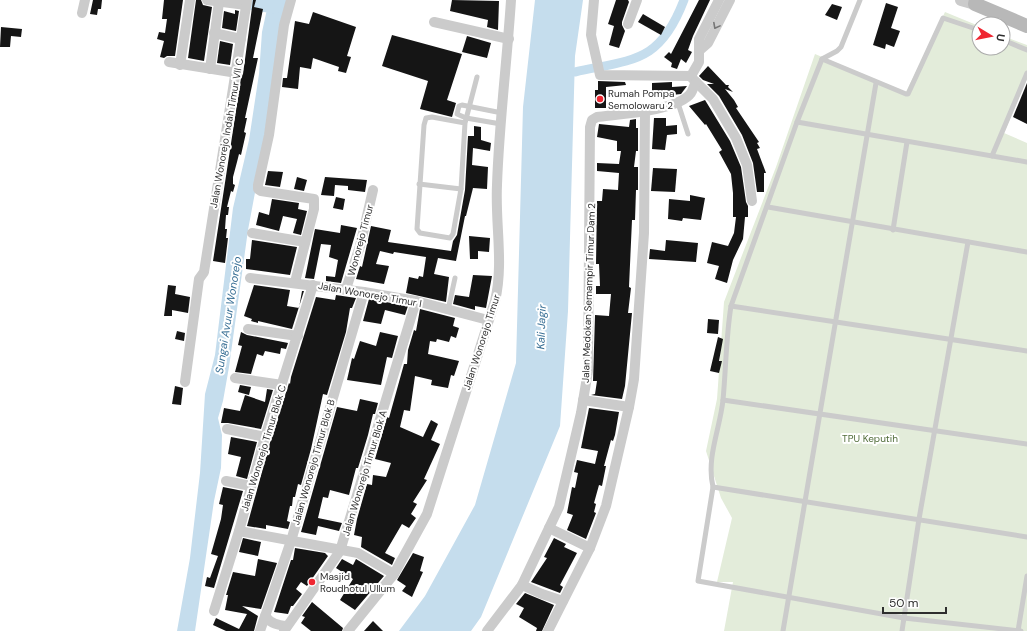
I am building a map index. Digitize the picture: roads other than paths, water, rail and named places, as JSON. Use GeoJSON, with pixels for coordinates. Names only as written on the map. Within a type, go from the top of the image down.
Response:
{"type":"FeatureCollection","features":[{"type":"Feature","properties":{"kind":"main road"},"geometry":{"type":"LineString","coordinates":[[970,1],[1027,26]]}},
{"type":"Feature","properties":{"kind":"street"},"geometry":{"type":"LineString","coordinates":[[82,13],[85,0]]}},
{"type":"Feature","properties":{"kind":"street"},"geometry":{"type":"LineString","coordinates":[[180,65],[190,0]]}},
{"type":"Feature","properties":{"kind":"street"},"geometry":{"type":"LineString","coordinates":[[207,0],[219,2],[247,2]]}},
{"type":"Feature","properties":{"kind":"street"},"geometry":{"type":"LineString","coordinates":[[291,0],[284,24],[269,135],[258,189],[261,191],[314,199],[315,203],[295,282]]}},
{"type":"Feature","properties":{"kind":"street","name":"Jalan Wonorejo Timur"},"geometry":{"type":"LineString","coordinates":[[348,631],[394,574],[427,514],[498,288],[497,187],[511,0]]}},
{"type":"Feature","properties":{"kind":"street"},"geometry":{"type":"LineString","coordinates":[[594,0],[591,35],[600,75],[693,79],[713,99],[736,138],[747,165],[752,201]]}},
{"type":"Feature","properties":{"kind":"street"},"geometry":{"type":"LineString","coordinates":[[628,24],[637,0]]}},
{"type":"Feature","properties":{"kind":"street","name":"Jalan Medokan Semampir Timur Dam 2"},"geometry":{"type":"LineString","coordinates":[[487,631],[522,585],[559,507],[583,400],[588,371],[590,127],[592,120],[597,117],[645,111],[678,103],[691,94],[700,50],[699,39],[719,0]]}},
{"type":"Feature","properties":{"kind":"street"},"geometry":{"type":"LineString","coordinates":[[700,50],[708,43],[730,0]]}},
{"type":"Feature","properties":{"kind":"street"},"geometry":{"type":"LineString","coordinates":[[210,70],[219,2]]}},
{"type":"Feature","properties":{"kind":"street","name":"Jalan Wonorejo Indah Timur VII C"},"geometry":{"type":"LineString","coordinates":[[185,382],[199,279],[204,272],[211,219],[237,73],[247,2]]}},
{"type":"Feature","properties":{"kind":"street"},"geometry":{"type":"LineString","coordinates":[[434,22],[509,39]]}},
{"type":"Feature","properties":{"kind":"street"},"geometry":{"type":"LineString","coordinates":[[214,33],[241,39]]}},
{"type":"Feature","properties":{"kind":"street"},"geometry":{"type":"LineString","coordinates":[[169,62],[210,70],[237,73]]}},
{"type":"Feature","properties":{"kind":"street"},"geometry":{"type":"LineString","coordinates":[[548,631],[590,548],[606,506],[629,407],[634,379],[644,233],[645,111]]}},
{"type":"Feature","properties":{"kind":"street","name":"Wonorejo Timur"},"geometry":{"type":"LineString","coordinates":[[346,289],[360,246],[373,190]]}},
{"type":"Feature","properties":{"kind":"street"},"geometry":{"type":"LineString","coordinates":[[252,234],[305,242]]}},
{"type":"Feature","properties":{"kind":"street","name":"Jalan Wonorejo Timur I"},"geometry":{"type":"LineString","coordinates":[[250,278],[346,289],[416,301],[488,320]]}},
{"type":"Feature","properties":{"kind":"street","name":"Jalan Wonorejo Timur Blok C"},"geometry":{"type":"LineString","coordinates":[[214,610],[239,531],[265,437],[313,285]]}},
{"type":"Feature","properties":{"kind":"street","name":"Jalan Wonorejo Timur Blok B"},"geometry":{"type":"LineString","coordinates":[[260,631],[290,541],[364,292]]}},
{"type":"Feature","properties":{"kind":"street","name":"Jalan Wonorejo Timur Blok A"},"geometry":{"type":"LineString","coordinates":[[286,629],[340,551],[416,301]]}},
{"type":"Feature","properties":{"kind":"street"},"geometry":{"type":"LineString","coordinates":[[248,329],[298,336]]}},
{"type":"Feature","properties":{"kind":"street"},"geometry":{"type":"LineString","coordinates":[[235,378],[282,385]]}},
{"type":"Feature","properties":{"kind":"street"},"geometry":{"type":"LineString","coordinates":[[583,400],[629,407]]}},
{"type":"Feature","properties":{"kind":"street"},"geometry":{"type":"LineString","coordinates":[[227,429],[265,437]]}},
{"type":"Feature","properties":{"kind":"street"},"geometry":{"type":"LineString","coordinates":[[226,481],[251,486]]}},
{"type":"Feature","properties":{"kind":"street"},"geometry":{"type":"LineString","coordinates":[[549,528],[590,548]]}},
{"type":"Feature","properties":{"kind":"street"},"geometry":{"type":"LineString","coordinates":[[239,531],[340,551],[358,553],[394,574]]}},
{"type":"Feature","properties":{"kind":"street"},"geometry":{"type":"LineString","coordinates":[[522,585],[563,601]]}},
{"type":"Feature","properties":{"kind":"street"},"geometry":{"type":"LineString","coordinates":[[265,616],[270,621],[286,629]]}},
{"type":"Feature","properties":{"kind":"lane"},"geometry":{"type":"LineString","coordinates":[[860,0],[841,47],[838,51],[822,59],[797,122],[768,207],[731,306],[727,329],[723,400],[710,473],[713,487],[698,581],[904,618],[1021,631]]}},
{"type":"Feature","properties":{"kind":"lane"},"geometry":{"type":"LineString","coordinates":[[822,59],[903,94],[908,94],[943,18],[971,27]]}},
{"type":"Feature","properties":{"kind":"lane"},"geometry":{"type":"LineString","coordinates":[[1011,43],[1027,50]]}},
{"type":"Feature","properties":{"kind":"lane"},"geometry":{"type":"LineString","coordinates":[[992,156],[1027,72]]}},
{"type":"Feature","properties":{"kind":"lane"},"geometry":{"type":"LineString","coordinates":[[477,77],[465,120],[461,189],[452,234],[450,238],[420,233],[417,229],[419,184],[424,125],[426,118],[432,117],[465,120],[501,124]]}},
{"type":"Feature","properties":{"kind":"lane"},"geometry":{"type":"LineString","coordinates":[[783,631],[790,597],[803,502],[820,416],[876,83]]}},
{"type":"Feature","properties":{"kind":"lane"},"geometry":{"type":"LineString","coordinates":[[678,103],[688,134]]}},
{"type":"Feature","properties":{"kind":"lane"},"geometry":{"type":"LineString","coordinates":[[465,120],[457,114],[459,106],[462,105],[502,113]]}},
{"type":"Feature","properties":{"kind":"lane"},"geometry":{"type":"LineString","coordinates":[[797,122],[1027,162]]}},
{"type":"Feature","properties":{"kind":"lane"},"geometry":{"type":"LineString","coordinates":[[894,230],[907,142]]}},
{"type":"Feature","properties":{"kind":"lane"},"geometry":{"type":"LineString","coordinates":[[419,184],[461,189]]}},
{"type":"Feature","properties":{"kind":"lane"},"geometry":{"type":"LineString","coordinates":[[768,207],[852,223],[1027,252]]}},
{"type":"Feature","properties":{"kind":"lane"},"geometry":{"type":"LineString","coordinates":[[902,631],[919,519],[968,242]]}},
{"type":"Feature","properties":{"kind":"lane"},"geometry":{"type":"LineString","coordinates":[[448,310],[455,278]]}},
{"type":"Feature","properties":{"kind":"lane"},"geometry":{"type":"LineString","coordinates":[[731,306],[1027,351]]}},
{"type":"Feature","properties":{"kind":"lane"},"geometry":{"type":"LineString","coordinates":[[723,400],[820,416],[1027,444]]}},
{"type":"Feature","properties":{"kind":"lane"},"geometry":{"type":"LineString","coordinates":[[713,487],[1027,537]]}},
{"type":"Feature","properties":{"kind":"lane"},"geometry":{"type":"LineString","coordinates":[[1018,631],[1027,576]]}},
{"type":"Feature","properties":{"kind":"water","name":"Sungai Avuur Wonorejo"},"geometry":{"type":"Polygon","coordinates":[[[269,0],[287,0],[248,230],[229,367],[223,401],[218,418],[222,435],[221,468],[214,501],[195,631],[177,631],[190,558],[200,473],[205,394],[215,355],[233,208],[249,140],[259,74],[262,32],[269,0]]]}},
{"type":"Feature","properties":{"kind":"water","name":"Kali Jagir"},"geometry":{"type":"Polygon","coordinates":[[[535,0],[583,0],[575,56],[568,311],[560,426],[481,617],[471,631],[399,631],[425,596],[475,505],[516,363],[523,107],[535,0]]]}},
{"type":"Feature","properties":{"kind":"waterway"},"geometry":{"type":"LineString","coordinates":[[235,0],[275,6]]}},
{"type":"Feature","properties":{"kind":"waterway"},"geometry":{"type":"LineString","coordinates":[[575,72],[614,64],[643,55],[655,47],[665,36],[675,21],[684,0]]}},
{"type":"Feature","properties":{"kind":"place","name":"Rumah Pompa Semolowaru 2"},"geometry":{"type":"Point","coordinates":[600,99]}},
{"type":"Feature","properties":{"kind":"place","name":"Masjid Roudhotul Ullum"},"geometry":{"type":"Point","coordinates":[312,582]}},
{"type":"Feature","properties":{"kind":"park label","name":"TPU Keputih"},"geometry":{"type":"Point","coordinates":[870,438]}}]}
